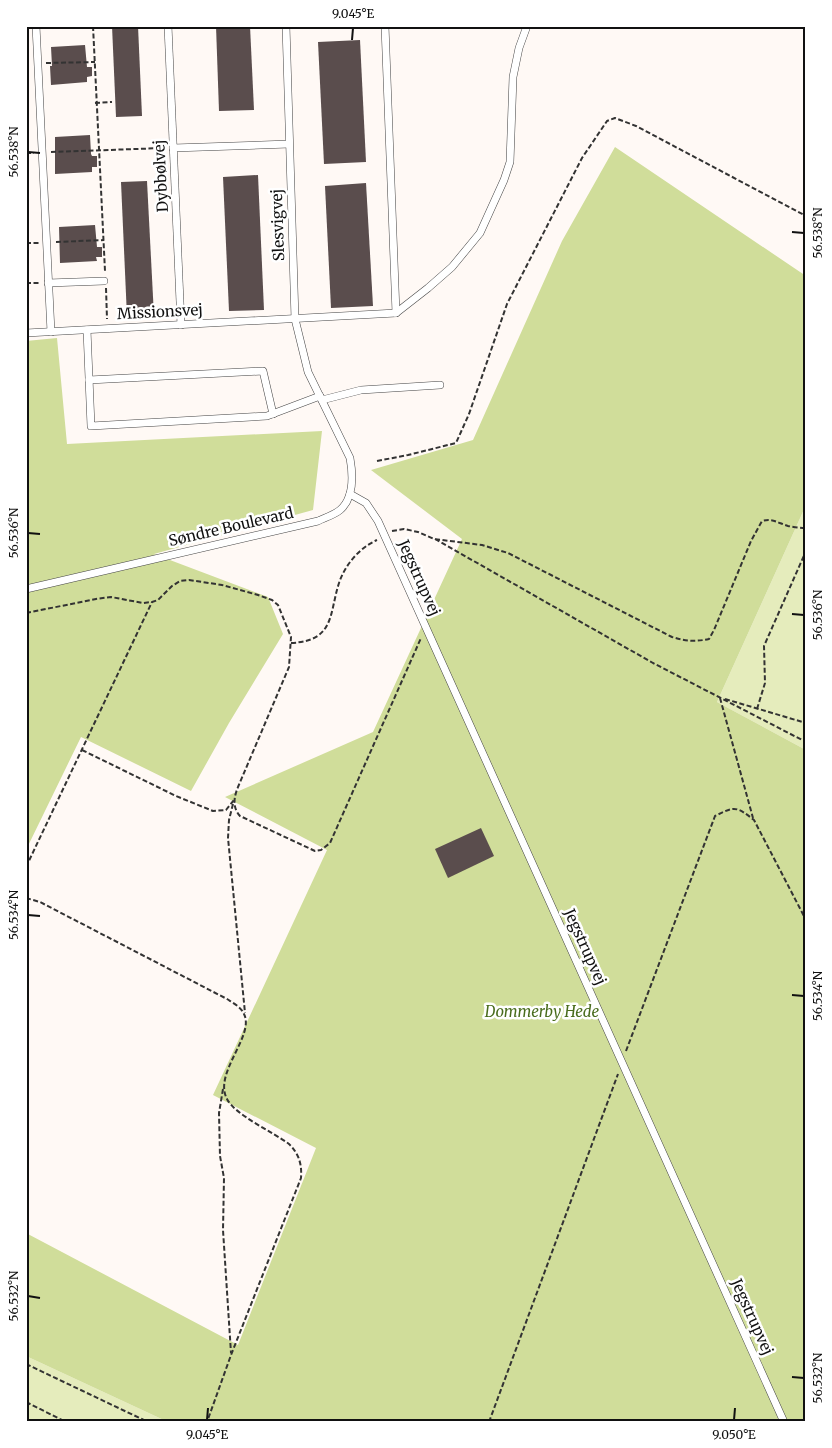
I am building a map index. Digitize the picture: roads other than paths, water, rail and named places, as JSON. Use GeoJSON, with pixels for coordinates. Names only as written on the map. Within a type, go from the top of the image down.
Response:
{"type":"FeatureCollection","features":[{"type":"Feature","properties":{"kind":"lane"},"geometry":{"type":"LineString","coordinates":[[36,26],[51,332]]}},
{"type":"Feature","properties":{"kind":"lane","name":"Dybbølvej"},"geometry":{"type":"LineString","coordinates":[[168,26],[181,325]]}},
{"type":"Feature","properties":{"kind":"lane","name":"Slesvigvej"},"geometry":{"type":"LineString","coordinates":[[286,26],[295,319],[308,372],[350,458],[352,473],[350,494]]}},
{"type":"Feature","properties":{"kind":"lane"},"geometry":{"type":"LineString","coordinates":[[385,26],[396,313]]}},
{"type":"Feature","properties":{"kind":"lane"},"geometry":{"type":"LineString","coordinates":[[396,313],[422,294],[452,267],[480,233],[510,162],[514,77],[519,48],[527,26]]}},
{"type":"Feature","properties":{"kind":"lane"},"geometry":{"type":"LineString","coordinates":[[173,148],[289,144]]}},
{"type":"Feature","properties":{"kind":"lane"},"geometry":{"type":"LineString","coordinates":[[48,284],[105,281]]}},
{"type":"Feature","properties":{"kind":"lane","name":"Missionsvej"},"geometry":{"type":"LineString","coordinates":[[26,333],[396,313]]}},
{"type":"Feature","properties":{"kind":"lane"},"geometry":{"type":"LineString","coordinates":[[88,330],[91,426],[266,416],[321,398],[361,390],[440,385]]}},
{"type":"Feature","properties":{"kind":"lane"},"geometry":{"type":"LineString","coordinates":[[89,380],[263,371],[273,414]]}},
{"type":"Feature","properties":{"kind":"lane","name":"Jegstrupvej"},"geometry":{"type":"LineString","coordinates":[[350,494],[366,502],[384,534],[784,1422]]}},
{"type":"Feature","properties":{"kind":"lane","name":"Søndre Boulevard"},"geometry":{"type":"LineString","coordinates":[[26,589],[318,521],[340,510],[350,494]]}},
{"type":"Feature","properties":{"kind":"park label","name":"Dommerby Hede"},"geometry":{"type":"Point","coordinates":[542,1012]}}]}
